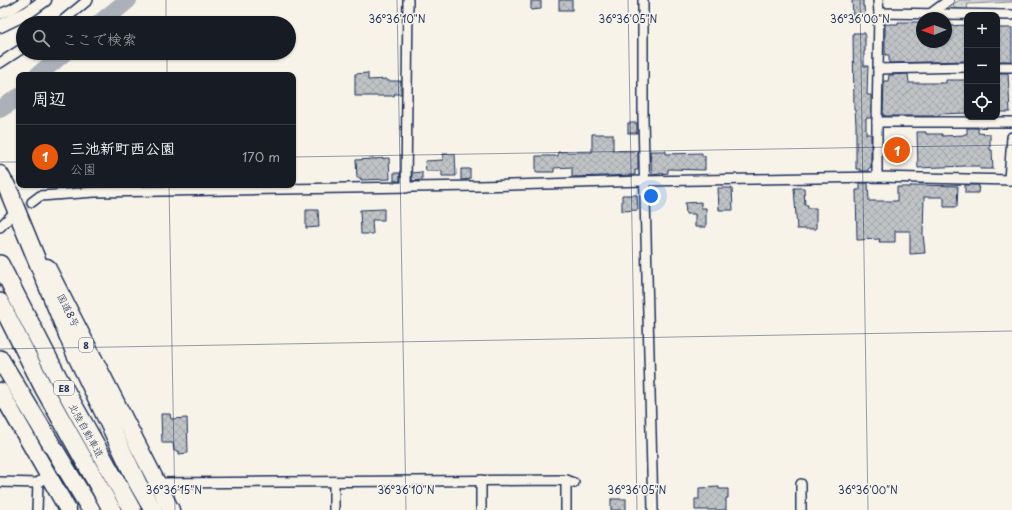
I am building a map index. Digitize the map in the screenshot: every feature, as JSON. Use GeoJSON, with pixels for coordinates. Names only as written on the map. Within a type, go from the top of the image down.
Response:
{"type":"FeatureCollection","features":[{"type":"Feature","properties":{"kind":"highway","name":"国道8号"},"geometry":{"type":"LineString","coordinates":[[3,179],[171,510]]}},
{"type":"Feature","properties":{"kind":"highway"},"geometry":{"type":"LineString","coordinates":[[3,179],[75,353],[138,484],[153,510]]}},
{"type":"Feature","properties":{"kind":"highway","name":"北陸自動車道"},"geometry":{"type":"LineString","coordinates":[[0,264],[58,377],[132,510]]}},
{"type":"Feature","properties":{"kind":"highway","name":"北陸自動車道"},"geometry":{"type":"LineString","coordinates":[[0,302],[44,387],[112,510]]}},
{"type":"Feature","properties":{"kind":"highway"},"geometry":{"type":"LineString","coordinates":[[0,359],[91,510]]}},
{"type":"Feature","properties":{"kind":"highway"},"geometry":{"type":"LineString","coordinates":[[0,391],[42,479],[68,510]]}},
{"type":"Feature","properties":{"kind":"street"},"geometry":{"type":"LineString","coordinates":[[0,14],[12,9],[26,0]]}},
{"type":"Feature","properties":{"kind":"street"},"geometry":{"type":"LineString","coordinates":[[21,16],[45,0]]}},
{"type":"Feature","properties":{"kind":"street"},"geometry":{"type":"LineString","coordinates":[[69,16],[88,0]]}},
{"type":"Feature","properties":{"kind":"street"},"geometry":{"type":"LineString","coordinates":[[406,188],[408,0]]}},
{"type":"Feature","properties":{"kind":"street"},"geometry":{"type":"LineString","coordinates":[[643,0],[644,181],[653,510]]}},
{"type":"Feature","properties":{"kind":"street"},"geometry":{"type":"LineString","coordinates":[[878,0],[878,177]]}},
{"type":"Feature","properties":{"kind":"street"},"geometry":{"type":"LineString","coordinates":[[933,12],[949,0]]}},
{"type":"Feature","properties":{"kind":"street"},"geometry":{"type":"LineString","coordinates":[[879,13],[916,14]]}},
{"type":"Feature","properties":{"kind":"street"},"geometry":{"type":"LineString","coordinates":[[952,14],[1012,14]]}},
{"type":"Feature","properties":{"kind":"street"},"geometry":{"type":"LineString","coordinates":[[0,26],[16,18]]}},
{"type":"Feature","properties":{"kind":"street"},"geometry":{"type":"LineString","coordinates":[[0,63],[16,53]]}},
{"type":"Feature","properties":{"kind":"street"},"geometry":{"type":"LineString","coordinates":[[878,69],[964,67]]}},
{"type":"Feature","properties":{"kind":"street"},"geometry":{"type":"LineString","coordinates":[[1000,67],[1012,67]]}},
{"type":"Feature","properties":{"kind":"street"},"geometry":{"type":"LineString","coordinates":[[877,122],[1012,122]]}},
{"type":"Feature","properties":{"kind":"street"},"geometry":{"type":"LineString","coordinates":[[32,202],[40,196],[95,192],[406,188],[644,181],[878,177],[1011,180],[1012,137]]}},
{"type":"Feature","properties":{"kind":"street"},"geometry":{"type":"LineString","coordinates":[[0,227],[11,216]]}},
{"type":"Feature","properties":{"kind":"street"},"geometry":{"type":"LineString","coordinates":[[0,482],[42,479],[37,510]]}},
{"type":"Feature","properties":{"kind":"street"},"geometry":{"type":"LineString","coordinates":[[157,483],[481,480],[570,482],[566,510]]}},
{"type":"Feature","properties":{"kind":"street"},"geometry":{"type":"LineString","coordinates":[[481,480],[481,510]]}},
{"type":"Feature","properties":{"kind":"street"},"geometry":{"type":"LineString","coordinates":[[334,482],[334,510]]}},
{"type":"Feature","properties":{"kind":"street"},"geometry":{"type":"LineString","coordinates":[[801,484],[801,510]]}},
{"type":"Feature","properties":{"kind":"green space"},"geometry":{"type":"Polygon","coordinates":[[[960,0],[1012,0],[1012,2],[968,4],[967,10],[954,8],[953,4],[960,0]]]}},
{"type":"Feature","properties":{"kind":"building"},"geometry":{"type":"Polygon","coordinates":[[[559,0],[572,0],[572,10],[559,10],[559,0]]]}},
{"type":"Feature","properties":{"kind":"building"},"geometry":{"type":"Polygon","coordinates":[[[852,0],[863,0],[865,17],[853,17],[852,0]]]}},
{"type":"Feature","properties":{"kind":"building"},"geometry":{"type":"Polygon","coordinates":[[[531,1],[541,1],[541,9],[531,10],[531,1]]]}},
{"type":"Feature","properties":{"kind":"building"},"geometry":{"type":"Polygon","coordinates":[[[898,22],[916,22],[916,48],[952,48],[952,26],[964,25],[964,61],[889,63],[889,55],[885,55],[885,24],[898,24],[898,22]]]}},
{"type":"Feature","properties":{"kind":"building"},"geometry":{"type":"Polygon","coordinates":[[[1000,28],[1012,28],[1012,61],[1000,61],[1000,28]]]}},
{"type":"Feature","properties":{"kind":"building"},"geometry":{"type":"Polygon","coordinates":[[[853,33],[865,33],[864,66],[868,66],[867,95],[871,95],[871,118],[866,118],[866,134],[871,134],[871,167],[868,171],[860,171],[860,169],[856,169],[853,33]]]}},
{"type":"Feature","properties":{"kind":"building"},"geometry":{"type":"Polygon","coordinates":[[[368,73],[368,80],[387,79],[387,81],[401,81],[401,94],[394,94],[394,96],[355,96],[355,74],[368,73]]]}},
{"type":"Feature","properties":{"kind":"building"},"geometry":{"type":"Polygon","coordinates":[[[1000,73],[1008,73],[1010,112],[1000,112],[1000,73]]]}},
{"type":"Feature","properties":{"kind":"building"},"geometry":{"type":"Polygon","coordinates":[[[908,74],[909,83],[946,83],[946,80],[964,80],[964,113],[939,114],[939,116],[883,115],[884,81],[888,81],[889,75],[908,74]]]}},
{"type":"Feature","properties":{"kind":"building"},"geometry":{"type":"Polygon","coordinates":[[[628,123],[637,123],[637,133],[628,133],[628,123]]]}},
{"type":"Feature","properties":{"kind":"building"},"geometry":{"type":"Polygon","coordinates":[[[967,128],[978,128],[978,133],[990,134],[990,150],[992,150],[993,169],[980,169],[980,166],[918,168],[917,132],[926,132],[926,134],[942,134],[942,136],[964,135],[967,134],[967,128]]]}},
{"type":"Feature","properties":{"kind":"building"},"geometry":{"type":"Polygon","coordinates":[[[592,134],[613,134],[613,151],[638,151],[638,170],[635,170],[635,175],[572,177],[572,167],[554,168],[554,172],[536,172],[536,156],[558,156],[558,152],[592,152],[592,134]]]}},
{"type":"Feature","properties":{"kind":"building"},"geometry":{"type":"Polygon","coordinates":[[[650,151],[666,151],[666,154],[702,153],[702,156],[705,156],[705,170],[668,169],[668,173],[652,175],[650,151]]]}},
{"type":"Feature","properties":{"kind":"building"},"geometry":{"type":"Polygon","coordinates":[[[443,154],[455,154],[456,176],[442,176],[442,171],[426,171],[425,161],[443,160],[443,154]]]}},
{"type":"Feature","properties":{"kind":"building"},"geometry":{"type":"Polygon","coordinates":[[[389,158],[390,179],[361,180],[361,178],[357,178],[356,160],[389,158]]]}},
{"type":"Feature","properties":{"kind":"building"},"geometry":{"type":"Polygon","coordinates":[[[461,169],[470,169],[470,179],[461,180],[461,169]]]}},
{"type":"Feature","properties":{"kind":"building"},"geometry":{"type":"Polygon","coordinates":[[[422,172],[422,180],[412,181],[412,173],[422,172]]]}},
{"type":"Feature","properties":{"kind":"building"},"geometry":{"type":"Polygon","coordinates":[[[394,173],[400,173],[400,181],[394,181],[394,173]]]}},
{"type":"Feature","properties":{"kind":"building"},"geometry":{"type":"Polygon","coordinates":[[[860,183],[868,183],[869,201],[897,201],[897,187],[911,187],[919,185],[958,186],[957,207],[944,207],[944,197],[924,197],[923,234],[925,253],[910,254],[910,231],[895,231],[895,242],[879,242],[880,239],[857,240],[856,190],[860,190],[860,183]]]}},
{"type":"Feature","properties":{"kind":"building"},"geometry":{"type":"Polygon","coordinates":[[[965,185],[979,185],[978,193],[965,193],[965,185]]]}},
{"type":"Feature","properties":{"kind":"building"},"geometry":{"type":"Polygon","coordinates":[[[718,188],[732,188],[733,210],[719,210],[718,188]]]}},
{"type":"Feature","properties":{"kind":"building"},"geometry":{"type":"Polygon","coordinates":[[[794,188],[804,188],[805,205],[808,205],[808,208],[816,208],[816,229],[797,229],[794,188]]]}},
{"type":"Feature","properties":{"kind":"building"},"geometry":{"type":"Polygon","coordinates":[[[622,195],[637,195],[638,210],[622,211],[622,195]]]}},
{"type":"Feature","properties":{"kind":"building"},"geometry":{"type":"Polygon","coordinates":[[[701,202],[701,208],[706,208],[706,227],[695,227],[695,214],[686,214],[685,203],[701,202]]]}},
{"type":"Feature","properties":{"kind":"building"},"geometry":{"type":"Polygon","coordinates":[[[384,209],[384,220],[372,220],[373,234],[361,234],[360,210],[384,209]]]}},
{"type":"Feature","properties":{"kind":"building"},"geometry":{"type":"Polygon","coordinates":[[[306,210],[318,210],[319,227],[306,228],[306,210]]]}},
{"type":"Feature","properties":{"kind":"building"},"geometry":{"type":"Polygon","coordinates":[[[161,414],[170,414],[171,419],[187,418],[188,453],[179,454],[179,451],[174,451],[173,443],[162,443],[161,414]]]}},
{"type":"Feature","properties":{"kind":"building"},"geometry":{"type":"Polygon","coordinates":[[[719,487],[719,489],[728,489],[726,510],[695,510],[695,499],[699,499],[699,488],[719,487]]]}},
{"type":"Feature","properties":{"kind":"building"},"geometry":{"type":"Polygon","coordinates":[[[611,499],[626,499],[626,510],[611,510],[611,499]]]}},
{"type":"Feature","properties":{"kind":"waterway"},"geometry":{"type":"LineString","coordinates":[[109,16],[128,0]]}},
{"type":"Feature","properties":{"kind":"waterway"},"geometry":{"type":"LineString","coordinates":[[42,72],[56,60]]}},
{"type":"Feature","properties":{"kind":"waterway"},"geometry":{"type":"LineString","coordinates":[[0,109],[16,99]]}},
{"type":"Feature","properties":{"kind":"tunnel"},"geometry":{"type":"LineString","coordinates":[[14,214],[32,202]]}},
{"type":"Feature","properties":{"kind":"place","name":"三池新町西公園"},"geometry":{"type":"Point","coordinates":[897,150]}}]}
